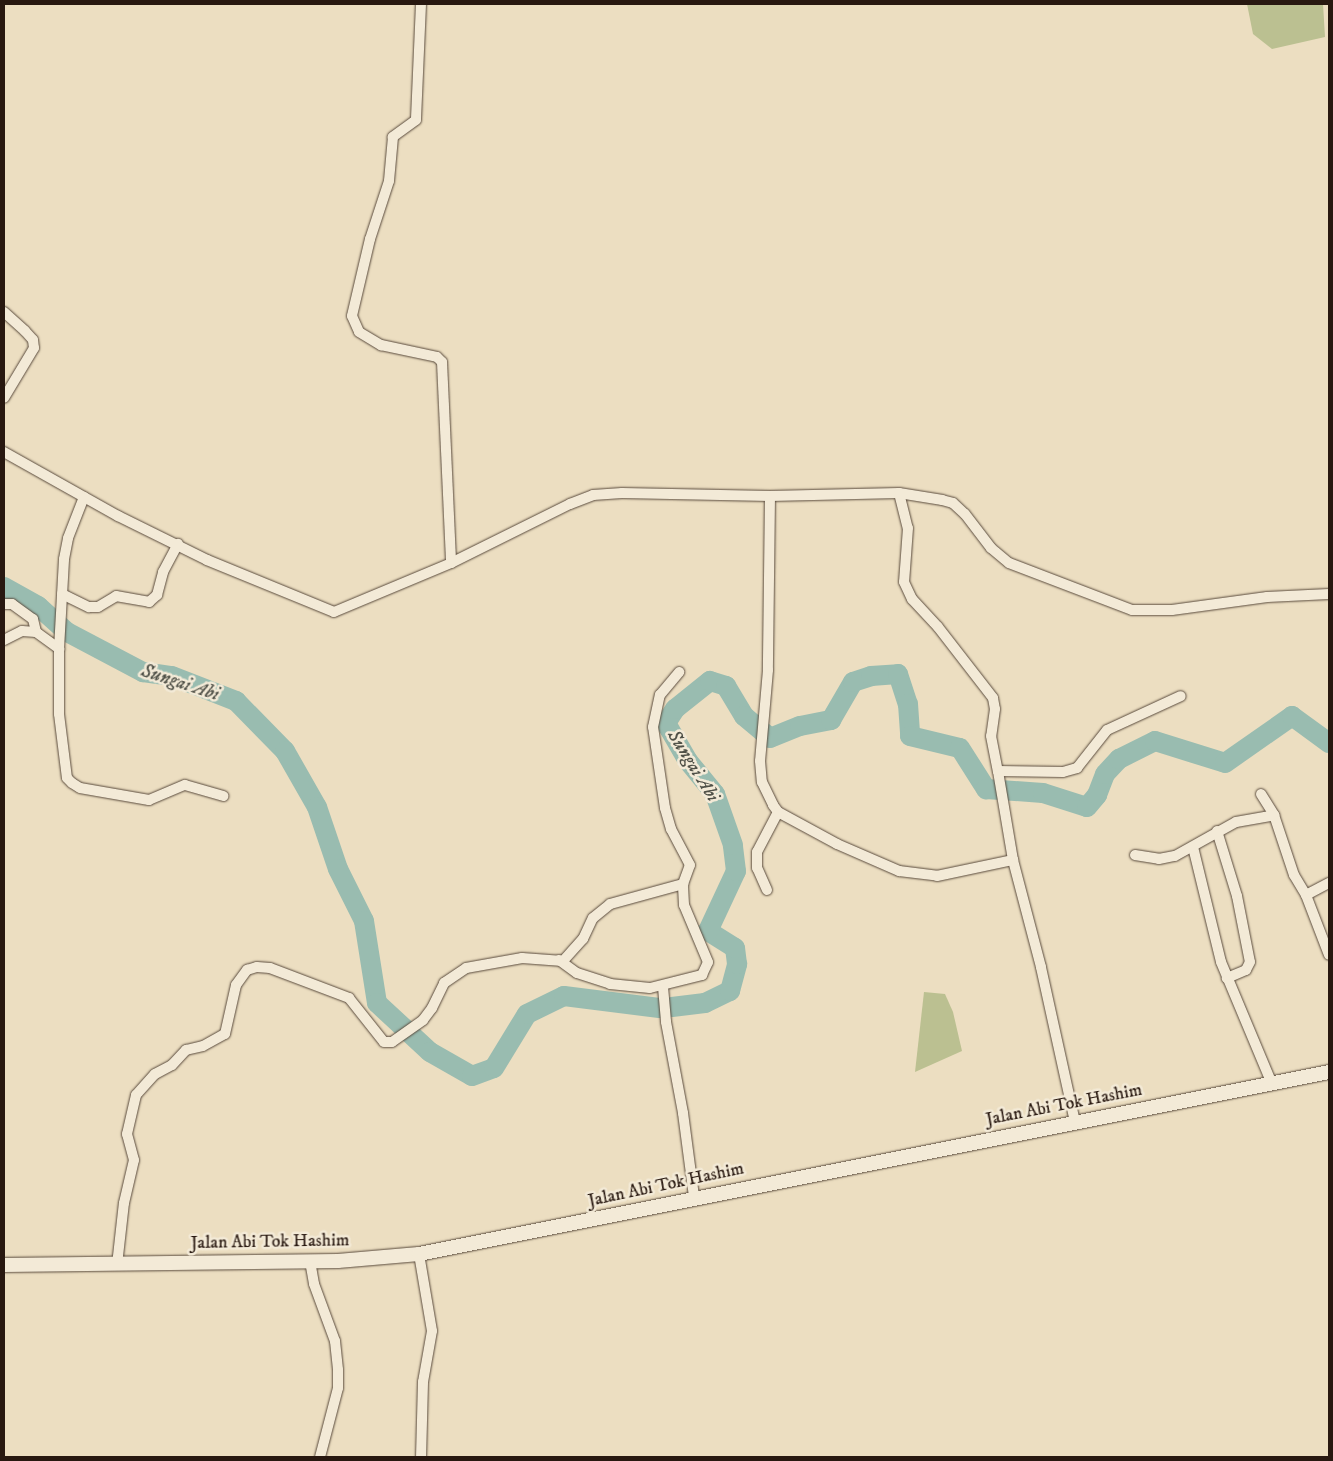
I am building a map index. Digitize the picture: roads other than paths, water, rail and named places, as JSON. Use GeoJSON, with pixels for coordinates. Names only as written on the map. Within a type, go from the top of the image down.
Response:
{"type":"FeatureCollection","features":[{"type":"Feature","properties":{"kind":"main road","name":"Jalan Abi Tok Hashim"},"geometry":{"type":"LineString","coordinates":[[4,1265],[310,1261],[419,1254],[694,1197],[1329,1072]]}},
{"type":"Feature","properties":{"kind":"street"},"geometry":{"type":"LineString","coordinates":[[421,4],[416,120],[393,137],[389,181],[370,239],[352,316],[360,332],[381,346],[437,357],[442,362],[451,563]]}},
{"type":"Feature","properties":{"kind":"street"},"geometry":{"type":"LineString","coordinates":[[4,312],[33,340],[34,348],[32,355],[4,398]]}},
{"type":"Feature","properties":{"kind":"street"},"geometry":{"type":"LineString","coordinates":[[4,452],[84,497],[254,581],[334,612],[451,563],[534,520],[593,495],[770,496],[899,493],[953,503],[1001,558],[1116,606],[1172,610],[1267,597],[1329,594]]}},
{"type":"Feature","properties":{"kind":"street"},"geometry":{"type":"LineString","coordinates":[[899,493],[908,528],[904,582],[912,599],[938,627],[993,698],[995,709],[991,736],[1013,860],[1041,967],[1075,1122]]}},
{"type":"Feature","properties":{"kind":"street"},"geometry":{"type":"LineString","coordinates":[[770,496],[771,586],[765,723],[760,761],[762,782],[778,812],[837,844],[899,872],[937,876],[1013,860]]}},
{"type":"Feature","properties":{"kind":"street"},"geometry":{"type":"LineString","coordinates":[[84,497],[68,538],[62,594],[59,649],[59,714],[68,778],[80,788],[149,800],[185,785],[223,796]]}},
{"type":"Feature","properties":{"kind":"street"},"geometry":{"type":"LineString","coordinates":[[62,594],[89,607],[98,607],[116,596],[149,602],[157,595],[163,572],[178,544]]}},
{"type":"Feature","properties":{"kind":"street"},"geometry":{"type":"LineString","coordinates":[[4,604],[12,604],[33,618],[36,632]]}},
{"type":"Feature","properties":{"kind":"street"},"geometry":{"type":"LineString","coordinates":[[4,640],[22,632],[36,632],[59,649]]}},
{"type":"Feature","properties":{"kind":"street"},"geometry":{"type":"LineString","coordinates":[[558,960],[577,973],[610,984],[663,987],[702,974],[708,962],[684,905],[684,884],[690,865],[671,829],[665,808],[653,727],[660,695],[679,672]]}},
{"type":"Feature","properties":{"kind":"street"},"geometry":{"type":"LineString","coordinates":[[998,771],[1063,772],[1077,768],[1107,730],[1181,696]]}},
{"type":"Feature","properties":{"kind":"street"},"geometry":{"type":"LineString","coordinates":[[1261,794],[1274,815],[1294,875],[1306,895],[1329,954]]}},
{"type":"Feature","properties":{"kind":"street"},"geometry":{"type":"LineString","coordinates":[[767,890],[757,868],[758,852],[778,812]]}},
{"type":"Feature","properties":{"kind":"street"},"geometry":{"type":"LineString","coordinates":[[1135,856],[1159,860],[1193,848],[1217,831],[1236,822],[1274,815]]}},
{"type":"Feature","properties":{"kind":"street"},"geometry":{"type":"LineString","coordinates":[[1217,831],[1237,896],[1250,962],[1246,970],[1227,978]]}},
{"type":"Feature","properties":{"kind":"street"},"geometry":{"type":"LineString","coordinates":[[1193,848],[1227,978],[1272,1084]]}},
{"type":"Feature","properties":{"kind":"street"},"geometry":{"type":"LineString","coordinates":[[1306,895],[1329,883]]}},
{"type":"Feature","properties":{"kind":"street"},"geometry":{"type":"LineString","coordinates":[[117,1265],[124,1203],[134,1160],[127,1134],[136,1095],[155,1074],[172,1065],[186,1050],[203,1046],[225,1034],[236,985],[247,970],[257,966],[270,968],[350,998],[384,1042],[396,1039],[417,1026],[432,1008],[444,983],[466,968],[522,958],[558,960],[569,957],[583,940],[593,918],[610,904],[684,884]]}},
{"type":"Feature","properties":{"kind":"street"},"geometry":{"type":"LineString","coordinates":[[663,987],[694,1197]]}},
{"type":"Feature","properties":{"kind":"street"},"geometry":{"type":"LineString","coordinates":[[419,1254],[432,1331],[424,1382],[421,1457]]}},
{"type":"Feature","properties":{"kind":"street"},"geometry":{"type":"LineString","coordinates":[[310,1261],[314,1284],[335,1341],[338,1370],[338,1388],[320,1457]]}},
{"type":"Feature","properties":{"kind":"waterway","name":"Sungai Abi"},"geometry":{"type":"LineString","coordinates":[[4,587],[38,606],[67,632],[143,672],[172,676],[236,701],[285,751],[317,807],[338,869],[364,921],[377,1003],[430,1052],[472,1076],[494,1068],[527,1014],[564,996],[659,1008]]}},
{"type":"Feature","properties":{"kind":"waterway","name":"Sungai Abi"},"geometry":{"type":"LineString","coordinates":[[672,1007],[705,1003],[730,991],[737,964],[735,948],[708,931],[736,871],[733,845],[715,794],[688,761],[666,723],[675,709],[710,681],[726,686],[744,716],[770,738],[800,726],[831,720],[853,682],[871,676],[898,674],[908,704],[910,736],[960,748],[986,789],[1043,793],[1087,807],[1097,795],[1105,774],[1119,759],[1155,741],[1225,763],[1292,716],[1329,743]]}}]}
